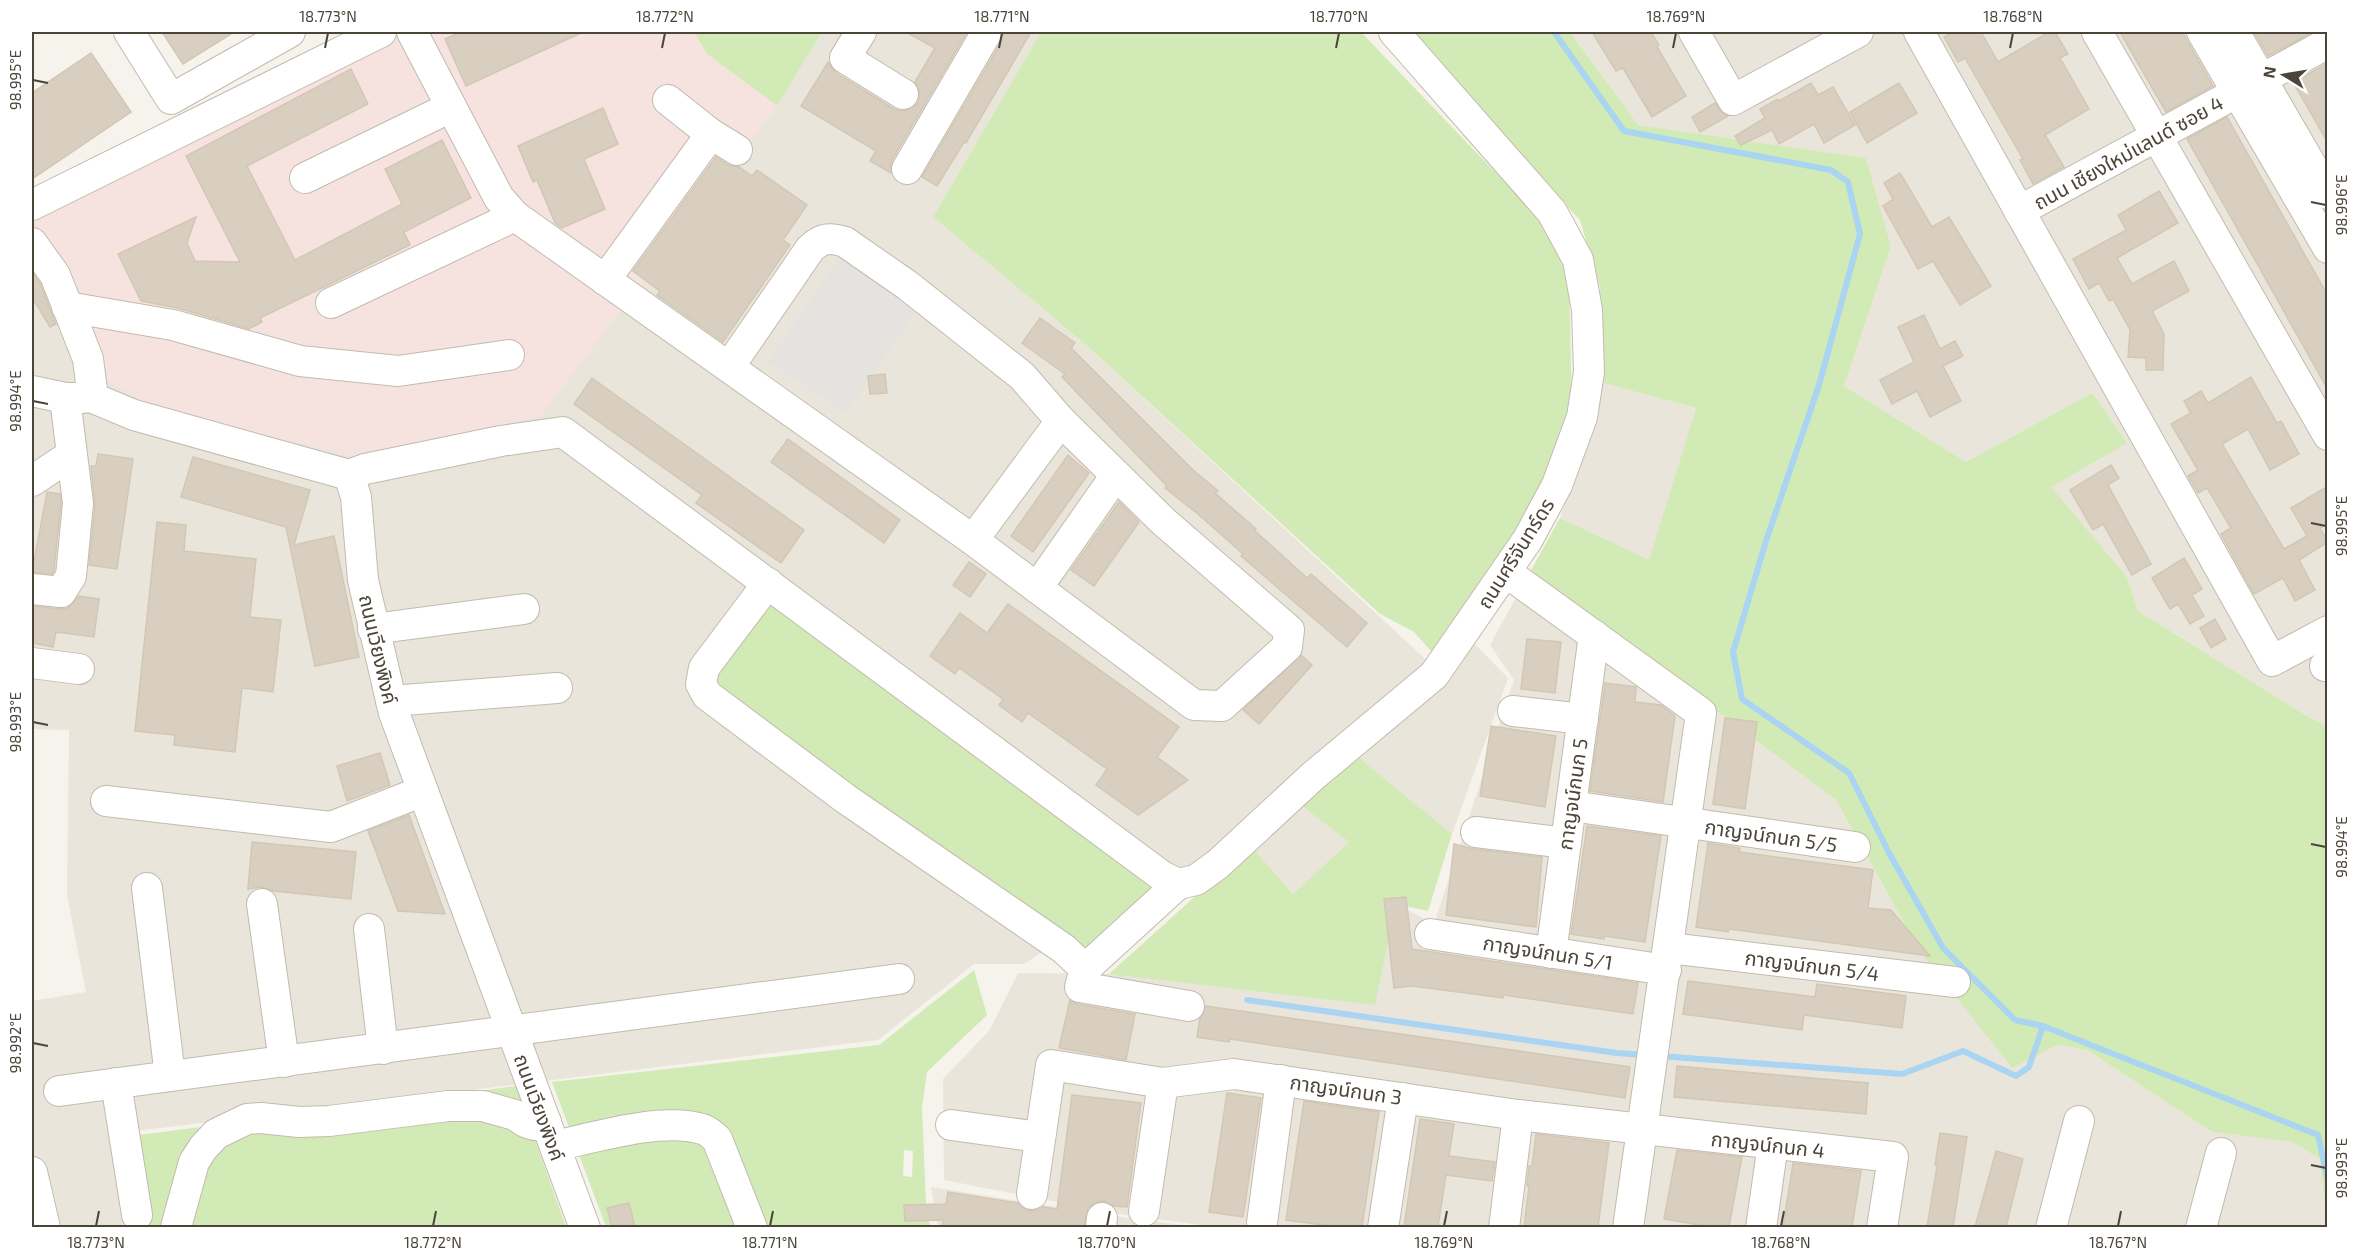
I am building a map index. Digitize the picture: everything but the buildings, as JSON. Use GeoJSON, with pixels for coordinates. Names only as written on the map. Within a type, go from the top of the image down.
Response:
{"type":"FeatureCollection","features":[{"type":"Feature","properties":{"kind":"street"},"geometry":{"type":"LineString","coordinates":[[129,32],[171,99],[290,32]]}},
{"type":"Feature","properties":{"kind":"street"},"geometry":{"type":"LineString","coordinates":[[32,205],[381,32]]}},
{"type":"Feature","properties":{"kind":"street"},"geometry":{"type":"LineString","coordinates":[[412,32],[498,198],[515,216],[973,540],[1194,705],[1222,706],[1287,647],[1289,630],[1164,522],[1061,421],[1022,376],[869,257],[845,242],[835,239],[818,241],[810,249],[729,367]]}},
{"type":"Feature","properties":{"kind":"street"},"geometry":{"type":"LineString","coordinates":[[861,32],[845,58],[903,94]]}},
{"type":"Feature","properties":{"kind":"street"},"geometry":{"type":"LineString","coordinates":[[908,169],[987,32]]}},
{"type":"Feature","properties":{"kind":"street","name":"ถนนศรีจันทร์ดร"},"geometry":{"type":"LineString","coordinates":[[1085,969],[1178,884],[1196,879],[1218,864],[1313,776],[1434,675],[1528,539],[1557,485],[1582,417],[1589,372],[1587,310],[1578,260],[1552,212],[1394,32]]}},
{"type":"Feature","properties":{"kind":"street"},"geometry":{"type":"LineString","coordinates":[[1694,32],[1732,100],[1858,32]]}},
{"type":"Feature","properties":{"kind":"street"},"geometry":{"type":"LineString","coordinates":[[1919,32],[2272,662],[2328,631]]}},
{"type":"Feature","properties":{"kind":"street"},"geometry":{"type":"LineString","coordinates":[[2097,32],[2328,435]]}},
{"type":"Feature","properties":{"kind":"street"},"geometry":{"type":"LineString","coordinates":[[2202,32],[2249,86],[2328,194]]}},
{"type":"Feature","properties":{"kind":"street"},"geometry":{"type":"LineString","coordinates":[[2234,32],[2249,86],[2328,248]]}},
{"type":"Feature","properties":{"kind":"street","name":"ถนน เชียงใหม่แลนด์ ซอย 4"},"geometry":{"type":"LineString","coordinates":[[2019,211],[2328,43]]}},
{"type":"Feature","properties":{"kind":"street"},"geometry":{"type":"LineString","coordinates":[[668,100],[711,134],[737,150]]}},
{"type":"Feature","properties":{"kind":"street"},"geometry":{"type":"LineString","coordinates":[[305,178],[452,107]]}},
{"type":"Feature","properties":{"kind":"street"},"geometry":{"type":"LineString","coordinates":[[605,280],[711,134]]}},
{"type":"Feature","properties":{"kind":"street"},"geometry":{"type":"LineString","coordinates":[[332,303],[515,216]]}},
{"type":"Feature","properties":{"kind":"street"},"geometry":{"type":"LineString","coordinates":[[32,243],[55,275],[88,359],[79,398],[71,455],[78,503],[71,576],[61,592],[32,589]]}},
{"type":"Feature","properties":{"kind":"street"},"geometry":{"type":"LineString","coordinates":[[67,307],[173,325],[300,361],[398,371],[509,355]]}},
{"type":"Feature","properties":{"kind":"street"},"geometry":{"type":"LineString","coordinates":[[32,391],[79,398],[349,475],[365,469],[501,441],[563,432],[1162,876],[1178,884]]}},
{"type":"Feature","properties":{"kind":"street"},"geometry":{"type":"LineString","coordinates":[[973,540],[1061,421]]}},
{"type":"Feature","properties":{"kind":"street"},"geometry":{"type":"LineString","coordinates":[[32,481],[71,455]]}},
{"type":"Feature","properties":{"kind":"street","name":"ถนนเวียงพิงค์"},"geometry":{"type":"LineString","coordinates":[[349,475],[356,497],[363,579],[391,700],[585,1227]]}},
{"type":"Feature","properties":{"kind":"street"},"geometry":{"type":"LineString","coordinates":[[1037,588],[1116,475]]}},
{"type":"Feature","properties":{"kind":"street"},"geometry":{"type":"LineString","coordinates":[[1506,572],[1701,713],[1628,1227]]}},
{"type":"Feature","properties":{"kind":"street"},"geometry":{"type":"LineString","coordinates":[[768,583],[704,668],[701,684],[707,694],[743,724],[855,805],[1064,949],[1085,969],[1080,987],[1190,1006]]}},
{"type":"Feature","properties":{"kind":"street"},"geometry":{"type":"LineString","coordinates":[[373,629],[524,609]]}},
{"type":"Feature","properties":{"kind":"street","name":"กาญจน์กนก 5"},"geometry":{"type":"LineString","coordinates":[[1551,953],[1594,635]]}},
{"type":"Feature","properties":{"kind":"street"},"geometry":{"type":"LineString","coordinates":[[32,663],[79,669]]}},
{"type":"Feature","properties":{"kind":"street"},"geometry":{"type":"LineString","coordinates":[[391,700],[557,688]]}},
{"type":"Feature","properties":{"kind":"street"},"geometry":{"type":"LineString","coordinates":[[1513,711],[1583,719]]}},
{"type":"Feature","properties":{"kind":"street"},"geometry":{"type":"LineString","coordinates":[[106,801],[331,827],[423,791]]}},
{"type":"Feature","properties":{"kind":"street","name":"กาญจน์กนก 5/5"},"geometry":{"type":"LineString","coordinates":[[1571,806],[1855,847]]}},
{"type":"Feature","properties":{"kind":"street"},"geometry":{"type":"LineString","coordinates":[[1476,832],[1566,843]]}},
{"type":"Feature","properties":{"kind":"street"},"geometry":{"type":"LineString","coordinates":[[147,888],[170,1076]]}},
{"type":"Feature","properties":{"kind":"street"},"geometry":{"type":"LineString","coordinates":[[262,904],[284,1062]]}},
{"type":"Feature","properties":{"kind":"street"},"geometry":{"type":"LineString","coordinates":[[369,929],[383,1049]]}},
{"type":"Feature","properties":{"kind":"street","name":"กาญจน์กนก 5/1"},"geometry":{"type":"LineString","coordinates":[[1430,934],[1551,953],[1667,959]]}},
{"type":"Feature","properties":{"kind":"street","name":"กาญจน์กนก 5/4"},"geometry":{"type":"LineString","coordinates":[[1667,959],[1956,982]]}},
{"type":"Feature","properties":{"kind":"street"},"geometry":{"type":"LineString","coordinates":[[59,1091],[899,979]]}},
{"type":"Feature","properties":{"kind":"street","name":"กาญจน์กนก 3"},"geometry":{"type":"LineString","coordinates":[[1040,1137],[1051,1065],[1163,1083],[1234,1074],[1518,1115],[1642,1130]]}},
{"type":"Feature","properties":{"kind":"street"},"geometry":{"type":"LineString","coordinates":[[1262,1223],[1281,1080]]}},
{"type":"Feature","properties":{"kind":"street"},"geometry":{"type":"LineString","coordinates":[[116,1083],[137,1215]]}},
{"type":"Feature","properties":{"kind":"street"},"geometry":{"type":"LineString","coordinates":[[1144,1211],[1163,1083]]}},
{"type":"Feature","properties":{"kind":"street"},"geometry":{"type":"LineString","coordinates":[[1383,1227],[1403,1098]]}},
{"type":"Feature","properties":{"kind":"street"},"geometry":{"type":"LineString","coordinates":[[177,1227],[194,1162],[203,1148],[216,1134],[247,1119],[261,1118],[299,1122],[448,1106],[483,1106],[515,1115],[550,1134],[683,1125],[704,1129],[717,1139],[752,1227]]}},
{"type":"Feature","properties":{"kind":"street"},"geometry":{"type":"LineString","coordinates":[[1504,1227],[1518,1115]]}},
{"type":"Feature","properties":{"kind":"street"},"geometry":{"type":"LineString","coordinates":[[2051,1227],[2079,1121]]}},
{"type":"Feature","properties":{"kind":"street"},"geometry":{"type":"LineString","coordinates":[[951,1125],[1040,1137],[1032,1194]]}},
{"type":"Feature","properties":{"kind":"street","name":"กาญจน์กนก 4"},"geometry":{"type":"LineString","coordinates":[[1642,1130],[1893,1157],[1882,1227]]}},
{"type":"Feature","properties":{"kind":"street"},"geometry":{"type":"LineString","coordinates":[[1761,1227],[1773,1144]]}},
{"type":"Feature","properties":{"kind":"street"},"geometry":{"type":"LineString","coordinates":[[2201,1227],[2221,1152]]}},
{"type":"Feature","properties":{"kind":"street"},"geometry":{"type":"LineString","coordinates":[[32,1172],[45,1227]]}},
{"type":"Feature","properties":{"kind":"shaded area"},"geometry":{"type":"Polygon","coordinates":[[[362,32],[694,32],[707,54],[777,106],[539,418],[355,457],[146,405],[98,374],[32,229],[32,194],[362,32]]]}},
{"type":"Feature","properties":{"kind":"shaded area"},"geometry":{"type":"Polygon","coordinates":[[[822,32],[1041,32],[933,217],[1085,344],[1434,667],[1458,627],[1508,678],[1452,834],[1359,759],[1303,806],[1349,842],[1293,894],[1251,846],[1049,948],[1024,964],[974,964],[878,1040],[128,1132],[148,1227],[48,1227],[32,1166],[32,1001],[86,992],[67,896],[69,730],[32,729],[32,229],[777,106],[822,32]]]}},
{"type":"Feature","properties":{"kind":"shaded area"},"geometry":{"type":"Polygon","coordinates":[[[1570,32],[2327,32],[2327,726],[2310,718],[2138,611],[2127,577],[2050,487],[2126,443],[2092,393],[1966,462],[1844,386],[1891,246],[1866,158],[1638,125],[1570,32]]]}},
{"type":"Feature","properties":{"kind":"shaded area"},"geometry":{"type":"Polygon","coordinates":[[[842,254],[918,309],[846,413],[768,362],[842,254]]]}},
{"type":"Feature","properties":{"kind":"shaded area"},"geometry":{"type":"Polygon","coordinates":[[[1603,383],[1696,408],[1649,561],[1560,518],[1603,383]]]}},
{"type":"Feature","properties":{"kind":"shaded area"},"geometry":{"type":"Polygon","coordinates":[[[1530,572],[1836,800],[1919,950],[2057,1045],[2087,1050],[2212,1132],[2292,1142],[2320,1159],[2327,1155],[2327,1227],[1216,1227],[1118,1214],[944,1180],[943,1079],[989,1031],[1018,973],[1109,974],[1396,904],[1434,924],[1514,680],[1490,645],[1530,572]]]}},
{"type":"Feature","properties":{"kind":"shaded area"},"geometry":{"type":"Polygon","coordinates":[[[931,1187],[1115,1216],[1196,1227],[938,1227],[931,1187]]]}},
{"type":"Feature","properties":{"kind":"green space"},"geometry":{"type":"Polygon","coordinates":[[[694,32],[822,32],[777,106],[707,54],[694,32]]]}},
{"type":"Feature","properties":{"kind":"green space"},"geometry":{"type":"Polygon","coordinates":[[[1041,32],[1361,32],[1536,215],[1569,276],[1572,414],[1516,537],[1432,652],[1414,632],[1380,614],[1085,344],[933,217],[1041,32]]]}},
{"type":"Feature","properties":{"kind":"green space"},"geometry":{"type":"Polygon","coordinates":[[[1401,32],[1570,32],[1638,125],[1866,158],[1891,246],[1844,386],[1966,462],[2092,393],[2127,443],[2051,487],[2127,577],[2138,611],[2310,718],[2327,726],[2327,1222],[2320,1159],[2292,1142],[2212,1132],[2087,1050],[2057,1045],[2012,1068],[1919,950],[1836,800],[1530,572],[1560,518],[1649,560],[1696,408],[1603,383],[1600,287],[1580,220],[1401,32]]]}},
{"type":"Feature","properties":{"kind":"green space"},"geometry":{"type":"Polygon","coordinates":[[[768,595],[1162,886],[1156,901],[1082,951],[711,689],[710,670],[768,595]]]}},
{"type":"Feature","properties":{"kind":"green space"},"geometry":{"type":"Polygon","coordinates":[[[1359,758],[1452,834],[1428,911],[1396,904],[1375,1005],[1109,974],[1251,846],[1293,894],[1349,842],[1302,806],[1359,758]]]}},
{"type":"Feature","properties":{"kind":"green space"},"geometry":{"type":"Polygon","coordinates":[[[974,970],[987,1015],[927,1072],[922,1107],[926,1205],[930,1227],[635,1227],[629,1203],[608,1208],[612,1227],[606,1227],[552,1082],[879,1045],[974,970]],[[904,1150],[903,1176],[912,1177],[913,1151],[904,1150]],[[904,1205],[905,1221],[920,1221],[919,1205],[904,1205]]]}},
{"type":"Feature","properties":{"kind":"green space"},"geometry":{"type":"Polygon","coordinates":[[[516,1086],[566,1227],[151,1227],[131,1136],[516,1086]]]}},
{"type":"Feature","properties":{"kind":"waterway"},"geometry":{"type":"LineString","coordinates":[[1554,32],[1624,131],[1831,170],[1848,182],[1860,234],[1819,385],[1766,541],[1733,652],[1742,699],[1849,773],[1889,853],[1943,948],[2015,1020],[2043,1026],[2318,1135],[2328,1181]]}},
{"type":"Feature","properties":{"kind":"waterway"},"geometry":{"type":"LineString","coordinates":[[1247,1000],[1644,1055]]}},
{"type":"Feature","properties":{"kind":"waterway"},"geometry":{"type":"LineString","coordinates":[[1660,1056],[1902,1074],[1963,1051],[2016,1076],[2029,1067],[2043,1026]]}}]}
